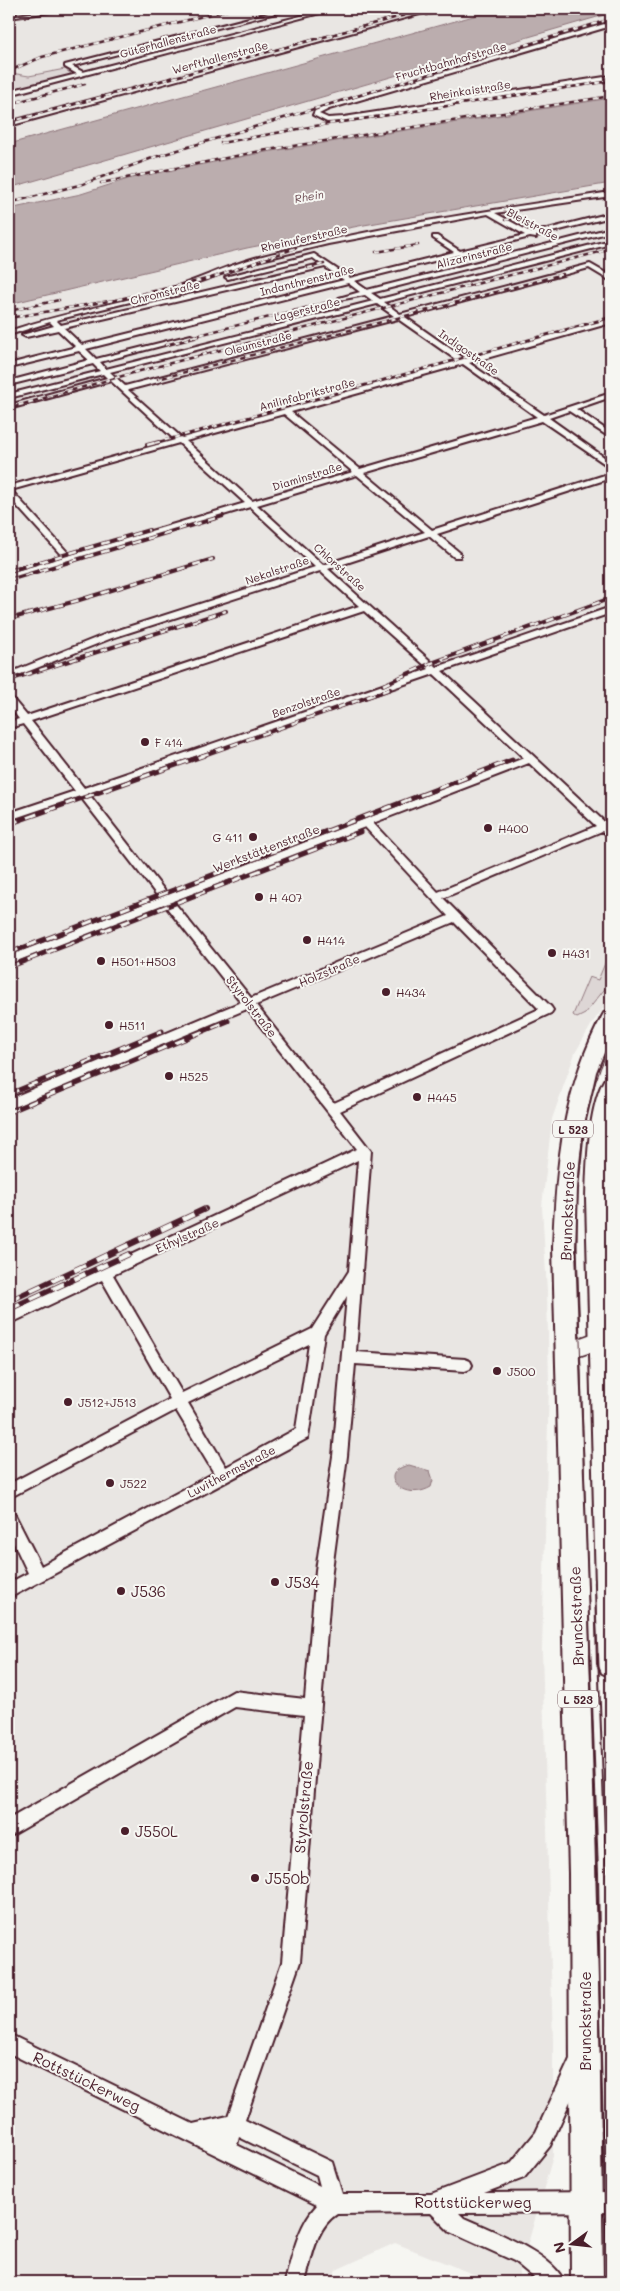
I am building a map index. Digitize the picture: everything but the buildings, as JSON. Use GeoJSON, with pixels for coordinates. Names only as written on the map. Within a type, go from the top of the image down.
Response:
{"type":"FeatureCollection","features":[{"type":"Feature","properties":{"kind":"main road","name":"Brunckstraße"},"geometry":{"type":"LineString","coordinates":[[587,2282],[598,2202],[585,2048],[583,1873],[564,1248],[566,1179],[571,1143],[583,1086],[598,1040],[611,1018]]}},
{"type":"Feature","properties":{"kind":"main road","name":"L 523"},"geometry":{"type":"LineString","coordinates":[[611,1085],[604,1109],[596,1184],[605,1338],[611,1664]]}},
{"type":"Feature","properties":{"kind":"street"},"geometry":{"type":"LineString","coordinates":[[9,17],[68,9]]}},
{"type":"Feature","properties":{"kind":"street"},"geometry":{"type":"LineString","coordinates":[[82,74],[67,66],[289,9]]}},
{"type":"Feature","properties":{"kind":"street","name":"Güterhallenstraße"},"geometry":{"type":"LineString","coordinates":[[9,93],[333,9]]}},
{"type":"Feature","properties":{"kind":"street","name":"Werfthallenstraße"},"geometry":{"type":"LineString","coordinates":[[9,124],[436,9]]}},
{"type":"Feature","properties":{"kind":"street"},"geometry":{"type":"LineString","coordinates":[[9,11],[42,12]]}},
{"type":"Feature","properties":{"kind":"street"},"geometry":{"type":"LineString","coordinates":[[9,11],[25,15]]}},
{"type":"Feature","properties":{"kind":"street","name":"Fruchtbahnhofstraße"},"geometry":{"type":"LineString","coordinates":[[331,120],[318,117],[316,114],[327,108],[611,24]]}},
{"type":"Feature","properties":{"kind":"street","name":"Rheinkaistraße"},"geometry":{"type":"LineString","coordinates":[[331,120],[611,78]]}},
{"type":"Feature","properties":{"kind":"street","name":"Rheinuferstraße"},"geometry":{"type":"LineString","coordinates":[[9,333],[51,319],[165,292],[255,260],[399,227],[611,194]]}},
{"type":"Feature","properties":{"kind":"street","name":"Bleistraße"},"geometry":{"type":"LineString","coordinates":[[489,212],[550,246],[568,253]]}},
{"type":"Feature","properties":{"kind":"street","name":"Indanthrenstraße"},"geometry":{"type":"LineString","coordinates":[[9,366],[611,215]]}},
{"type":"Feature","properties":{"kind":"street","name":"Alizarinstraße"},"geometry":{"type":"LineString","coordinates":[[341,299],[611,230]]}},
{"type":"Feature","properties":{"kind":"street"},"geometry":{"type":"LineString","coordinates":[[434,238],[460,253]]}},
{"type":"Feature","properties":{"kind":"street","name":"Lagerstraße"},"geometry":{"type":"LineString","coordinates":[[9,396],[611,242]]}},
{"type":"Feature","properties":{"kind":"street"},"geometry":{"type":"LineString","coordinates":[[467,251],[485,262]]}},
{"type":"Feature","properties":{"kind":"street","name":"Indigostraße"},"geometry":{"type":"LineString","coordinates":[[165,292],[314,256],[611,466]]}},
{"type":"Feature","properties":{"kind":"street","name":"Chromstraße"},"geometry":{"type":"LineString","coordinates":[[9,339],[326,265]]}},
{"type":"Feature","properties":{"kind":"street","name":"Oleumstraße"},"geometry":{"type":"LineString","coordinates":[[123,389],[590,266],[611,278]]}},
{"type":"Feature","properties":{"kind":"street"},"geometry":{"type":"LineString","coordinates":[[248,283],[256,288]]}},
{"type":"Feature","properties":{"kind":"street"},"geometry":{"type":"LineString","coordinates":[[263,294],[270,299]]}},
{"type":"Feature","properties":{"kind":"street","name":"Chlorstraße"},"geometry":{"type":"LineString","coordinates":[[51,319],[123,389],[366,607],[607,830]]}},
{"type":"Feature","properties":{"kind":"street","name":"Anilinfabrikstraße"},"geometry":{"type":"LineString","coordinates":[[9,488],[611,321]]}},
{"type":"Feature","properties":{"kind":"street"},"geometry":{"type":"LineString","coordinates":[[9,383],[191,336]]}},
{"type":"Feature","properties":{"kind":"street"},"geometry":{"type":"LineString","coordinates":[[9,407],[113,379]]}},
{"type":"Feature","properties":{"kind":"street","name":"Diaminstraße"},"geometry":{"type":"LineString","coordinates":[[9,576],[542,418],[611,395]]}},
{"type":"Feature","properties":{"kind":"street"},"geometry":{"type":"LineString","coordinates":[[570,408],[611,436]]}},
{"type":"Feature","properties":{"kind":"street"},"geometry":{"type":"LineString","coordinates":[[285,411],[457,555]]}},
{"type":"Feature","properties":{"kind":"street","name":"Nekalstraße"},"geometry":{"type":"LineString","coordinates":[[9,676],[108,636],[611,474]]}},
{"type":"Feature","properties":{"kind":"street"},"geometry":{"type":"LineString","coordinates":[[9,492],[68,558]]}},
{"type":"Feature","properties":{"kind":"street"},"geometry":{"type":"LineString","coordinates":[[9,725],[366,607]]}},
{"type":"Feature","properties":{"kind":"street","name":"Benzolstraße"},"geometry":{"type":"LineString","coordinates":[[9,817],[611,610]]}},
{"type":"Feature","properties":{"kind":"street","name":"Styrolstraße"},"geometry":{"type":"LineString","coordinates":[[9,700],[365,1151]]}},
{"type":"Feature","properties":{"kind":"street","name":"Werkstättenstraße"},"geometry":{"type":"LineString","coordinates":[[9,960],[531,759]]}},
{"type":"Feature","properties":{"kind":"street"},"geometry":{"type":"LineString","coordinates":[[333,1109],[546,1010],[367,823]]}},
{"type":"Feature","properties":{"kind":"street"},"geometry":{"type":"LineString","coordinates":[[436,897],[607,830]]}},
{"type":"Feature","properties":{"kind":"street","name":"Holzstraße"},"geometry":{"type":"LineString","coordinates":[[9,1104],[456,917]]}},
{"type":"Feature","properties":{"kind":"street"},"geometry":{"type":"LineString","coordinates":[[365,1151],[349,1358],[465,1364]]}},
{"type":"Feature","properties":{"kind":"street","name":"Ethylstraße"},"geometry":{"type":"LineString","coordinates":[[9,1318],[365,1151]]}},
{"type":"Feature","properties":{"kind":"street"},"geometry":{"type":"LineString","coordinates":[[105,1273],[223,1476]]}},
{"type":"Feature","properties":{"kind":"street","name":"Luvithermstraße"},"geometry":{"type":"LineString","coordinates":[[9,1591],[303,1433],[317,1333],[355,1273]]}},
{"type":"Feature","properties":{"kind":"street"},"geometry":{"type":"LineString","coordinates":[[9,1490],[179,1400],[317,1333]]}},
{"type":"Feature","properties":{"kind":"street"},"geometry":{"type":"LineString","coordinates":[[568,1351],[605,1338]]}},
{"type":"Feature","properties":{"kind":"street","name":"Styrolstraße"},"geometry":{"type":"LineString","coordinates":[[226,2148],[291,1962],[324,1570],[340,1456],[349,1358]]}},
{"type":"Feature","properties":{"kind":"street"},"geometry":{"type":"LineString","coordinates":[[9,1518],[38,1576]]}},
{"type":"Feature","properties":{"kind":"street"},"geometry":{"type":"LineString","coordinates":[[9,1828],[234,1699],[311,1708]]}},
{"type":"Feature","properties":{"kind":"street","name":"Rottstückerweg"},"geometry":{"type":"LineString","coordinates":[[9,2043],[226,2148],[335,2204],[598,2202]]}},
{"type":"Feature","properties":{"kind":"street"},"geometry":{"type":"LineString","coordinates":[[554,2282],[521,2254],[457,2225],[434,2202],[517,2171],[543,2139],[585,2048]]}},
{"type":"Feature","properties":{"kind":"street"},"geometry":{"type":"LineString","coordinates":[[193,2133],[234,2124],[325,2169],[335,2204],[320,2214],[314,2224],[296,2282]]}},
{"type":"Feature","properties":{"kind":"shaded area"},"geometry":{"type":"Polygon","coordinates":[[[9,9],[499,9],[9,144],[9,9]]]}},
{"type":"Feature","properties":{"kind":"shaded area"},"geometry":{"type":"Polygon","coordinates":[[[611,13],[611,98],[266,152],[131,178],[81,194],[9,209],[9,188],[611,13]]]}},
{"type":"Feature","properties":{"kind":"shaded area"},"geometry":{"type":"Polygon","coordinates":[[[65,69],[72,75],[9,91],[9,74],[11,73],[29,76],[65,69]]]}},
{"type":"Feature","properties":{"kind":"shaded area"},"geometry":{"type":"Polygon","coordinates":[[[611,183],[611,998],[593,1022],[575,1053],[552,1119],[542,1206],[547,1291],[549,1383],[542,1651],[553,2041],[553,2156],[517,2282],[493,2282],[395,2243],[336,2270],[332,2282],[9,2282],[9,304],[247,248],[364,225],[611,183]]]}},
{"type":"Feature","properties":{"kind":"shaded area"},"geometry":{"type":"Polygon","coordinates":[[[611,949],[611,981],[585,1014],[577,1018],[573,1015],[589,977],[598,980],[611,949]]]}},
{"type":"Feature","properties":{"kind":"water"},"geometry":{"type":"Polygon","coordinates":[[[499,9],[611,9],[611,13],[9,188],[9,144],[499,9]]]}},
{"type":"Feature","properties":{"kind":"water","name":"Rhein"},"geometry":{"type":"Polygon","coordinates":[[[611,98],[611,183],[364,225],[247,248],[9,304],[9,209],[81,194],[131,178],[266,152],[611,98]]]}},
{"type":"Feature","properties":{"kind":"water"},"geometry":{"type":"Polygon","coordinates":[[[409,1465],[430,1471],[433,1480],[431,1487],[421,1491],[411,1491],[396,1485],[393,1480],[394,1474],[399,1469],[409,1465]]]}},
{"type":"Feature","properties":{"kind":"tram line"},"geometry":{"type":"LineString","coordinates":[[590,1655],[577,1245],[578,1192],[579,1167],[586,1118],[600,1069],[611,1044]]}},
{"type":"Feature","properties":{"kind":"tram line"},"geometry":{"type":"LineString","coordinates":[[595,1579],[598,1655]]}},
{"type":"Feature","properties":{"kind":"tram line"},"geometry":{"type":"LineString","coordinates":[[590,1654],[608,2282]]}},
{"type":"Feature","properties":{"kind":"tram line"},"geometry":{"type":"LineString","coordinates":[[598,1654],[607,1882],[611,2089]]}},
{"type":"Feature","properties":{"kind":"railway"},"geometry":{"type":"LineString","coordinates":[[9,71],[42,57],[231,9]]}},
{"type":"Feature","properties":{"kind":"railway"},"geometry":{"type":"LineString","coordinates":[[9,122],[428,9]]}},
{"type":"Feature","properties":{"kind":"railway"},"geometry":{"type":"LineString","coordinates":[[427,15],[452,9]]}},
{"type":"Feature","properties":{"kind":"railway"},"geometry":{"type":"LineString","coordinates":[[9,203],[83,184],[155,157],[611,19]]}},
{"type":"Feature","properties":{"kind":"railway"},"geometry":{"type":"LineString","coordinates":[[221,143],[315,126],[611,81]]}},
{"type":"Feature","properties":{"kind":"railway"},"geometry":{"type":"LineString","coordinates":[[9,104],[85,84]]}},
{"type":"Feature","properties":{"kind":"railway"},"geometry":{"type":"LineString","coordinates":[[101,183],[261,151],[611,96]]}},
{"type":"Feature","properties":{"kind":"railway"},"geometry":{"type":"LineString","coordinates":[[505,220],[513,218]]}},
{"type":"Feature","properties":{"kind":"railway"},"geometry":{"type":"LineString","coordinates":[[376,252],[418,245]]}},
{"type":"Feature","properties":{"kind":"railway"},"geometry":{"type":"LineString","coordinates":[[9,318],[115,300],[211,278],[296,248]]}},
{"type":"Feature","properties":{"kind":"railway"},"geometry":{"type":"LineString","coordinates":[[9,408],[140,371],[611,249]]}},
{"type":"Feature","properties":{"kind":"railway"},"geometry":{"type":"LineString","coordinates":[[308,268],[324,264]]}},
{"type":"Feature","properties":{"kind":"railway"},"geometry":{"type":"LineString","coordinates":[[450,304],[563,274]]}},
{"type":"Feature","properties":{"kind":"railway"},"geometry":{"type":"LineString","coordinates":[[9,311],[59,300]]}},
{"type":"Feature","properties":{"kind":"railway"},"geometry":{"type":"LineString","coordinates":[[191,337],[329,302]]}},
{"type":"Feature","properties":{"kind":"railway"},"geometry":{"type":"LineString","coordinates":[[158,379],[456,303]]}},
{"type":"Feature","properties":{"kind":"railway"},"geometry":{"type":"LineString","coordinates":[[155,443],[611,317]]}},
{"type":"Feature","properties":{"kind":"railway"},"geometry":{"type":"LineString","coordinates":[[165,345],[199,336]]}},
{"type":"Feature","properties":{"kind":"railway"},"geometry":{"type":"LineString","coordinates":[[155,443],[159,442]]}},
{"type":"Feature","properties":{"kind":"railway"},"geometry":{"type":"LineString","coordinates":[[147,445],[155,443]]}},
{"type":"Feature","properties":{"kind":"railway"},"geometry":{"type":"LineString","coordinates":[[9,580],[223,516]]}},
{"type":"Feature","properties":{"kind":"railway"},"geometry":{"type":"LineString","coordinates":[[9,571],[149,530]]}},
{"type":"Feature","properties":{"kind":"railway"},"geometry":{"type":"LineString","coordinates":[[9,619],[76,601],[213,559]]}},
{"type":"Feature","properties":{"kind":"railway"},"geometry":{"type":"LineString","coordinates":[[383,685],[429,664],[611,598]]}},
{"type":"Feature","properties":{"kind":"railway"},"geometry":{"type":"LineString","coordinates":[[9,680],[226,611]]}},
{"type":"Feature","properties":{"kind":"railway"},"geometry":{"type":"LineString","coordinates":[[201,756],[390,689]]}},
{"type":"Feature","properties":{"kind":"railway"},"geometry":{"type":"LineString","coordinates":[[9,824],[205,755]]}},
{"type":"Feature","properties":{"kind":"railway"},"geometry":{"type":"LineString","coordinates":[[9,953],[512,760]]}},
{"type":"Feature","properties":{"kind":"railway"},"geometry":{"type":"LineString","coordinates":[[9,967],[360,832]]}},
{"type":"Feature","properties":{"kind":"railway"},"geometry":{"type":"LineString","coordinates":[[9,1112],[228,1021]]}},
{"type":"Feature","properties":{"kind":"railway"},"geometry":{"type":"LineString","coordinates":[[9,1094],[162,1031]]}},
{"type":"Feature","properties":{"kind":"railway"},"geometry":{"type":"LineString","coordinates":[[9,1301],[205,1209]]}},
{"type":"Feature","properties":{"kind":"railway"},"geometry":{"type":"LineString","coordinates":[[9,1309],[129,1254]]}},
{"type":"Feature","properties":{"kind":"place","name":"F 414"},"geometry":{"type":"Point","coordinates":[145,742]}},
{"type":"Feature","properties":{"kind":"place","name":"H400"},"geometry":{"type":"Point","coordinates":[488,828]}},
{"type":"Feature","properties":{"kind":"place","name":"G 411"},"geometry":{"type":"Point","coordinates":[253,837]}},
{"type":"Feature","properties":{"kind":"place","name":"H 407"},"geometry":{"type":"Point","coordinates":[259,897]}},
{"type":"Feature","properties":{"kind":"place","name":"H414"},"geometry":{"type":"Point","coordinates":[307,940]}},
{"type":"Feature","properties":{"kind":"place","name":"H431"},"geometry":{"type":"Point","coordinates":[552,953]}},
{"type":"Feature","properties":{"kind":"place","name":"H501+H503"},"geometry":{"type":"Point","coordinates":[101,961]}},
{"type":"Feature","properties":{"kind":"place","name":"H434"},"geometry":{"type":"Point","coordinates":[386,992]}},
{"type":"Feature","properties":{"kind":"place","name":"H511"},"geometry":{"type":"Point","coordinates":[109,1025]}},
{"type":"Feature","properties":{"kind":"place","name":"H525"},"geometry":{"type":"Point","coordinates":[169,1076]}},
{"type":"Feature","properties":{"kind":"place","name":"H445"},"geometry":{"type":"Point","coordinates":[417,1097]}},
{"type":"Feature","properties":{"kind":"place","name":"J500"},"geometry":{"type":"Point","coordinates":[497,1371]}},
{"type":"Feature","properties":{"kind":"place","name":"J512+J513"},"geometry":{"type":"Point","coordinates":[68,1402]}},
{"type":"Feature","properties":{"kind":"place","name":"J522"},"geometry":{"type":"Point","coordinates":[110,1483]}},
{"type":"Feature","properties":{"kind":"place","name":"J534"},"geometry":{"type":"Point","coordinates":[275,1582]}},
{"type":"Feature","properties":{"kind":"place","name":"J536"},"geometry":{"type":"Point","coordinates":[121,1591]}},
{"type":"Feature","properties":{"kind":"place","name":"J550L"},"geometry":{"type":"Point","coordinates":[125,1831]}},
{"type":"Feature","properties":{"kind":"place","name":"J550b"},"geometry":{"type":"Point","coordinates":[255,1878]}}]}
